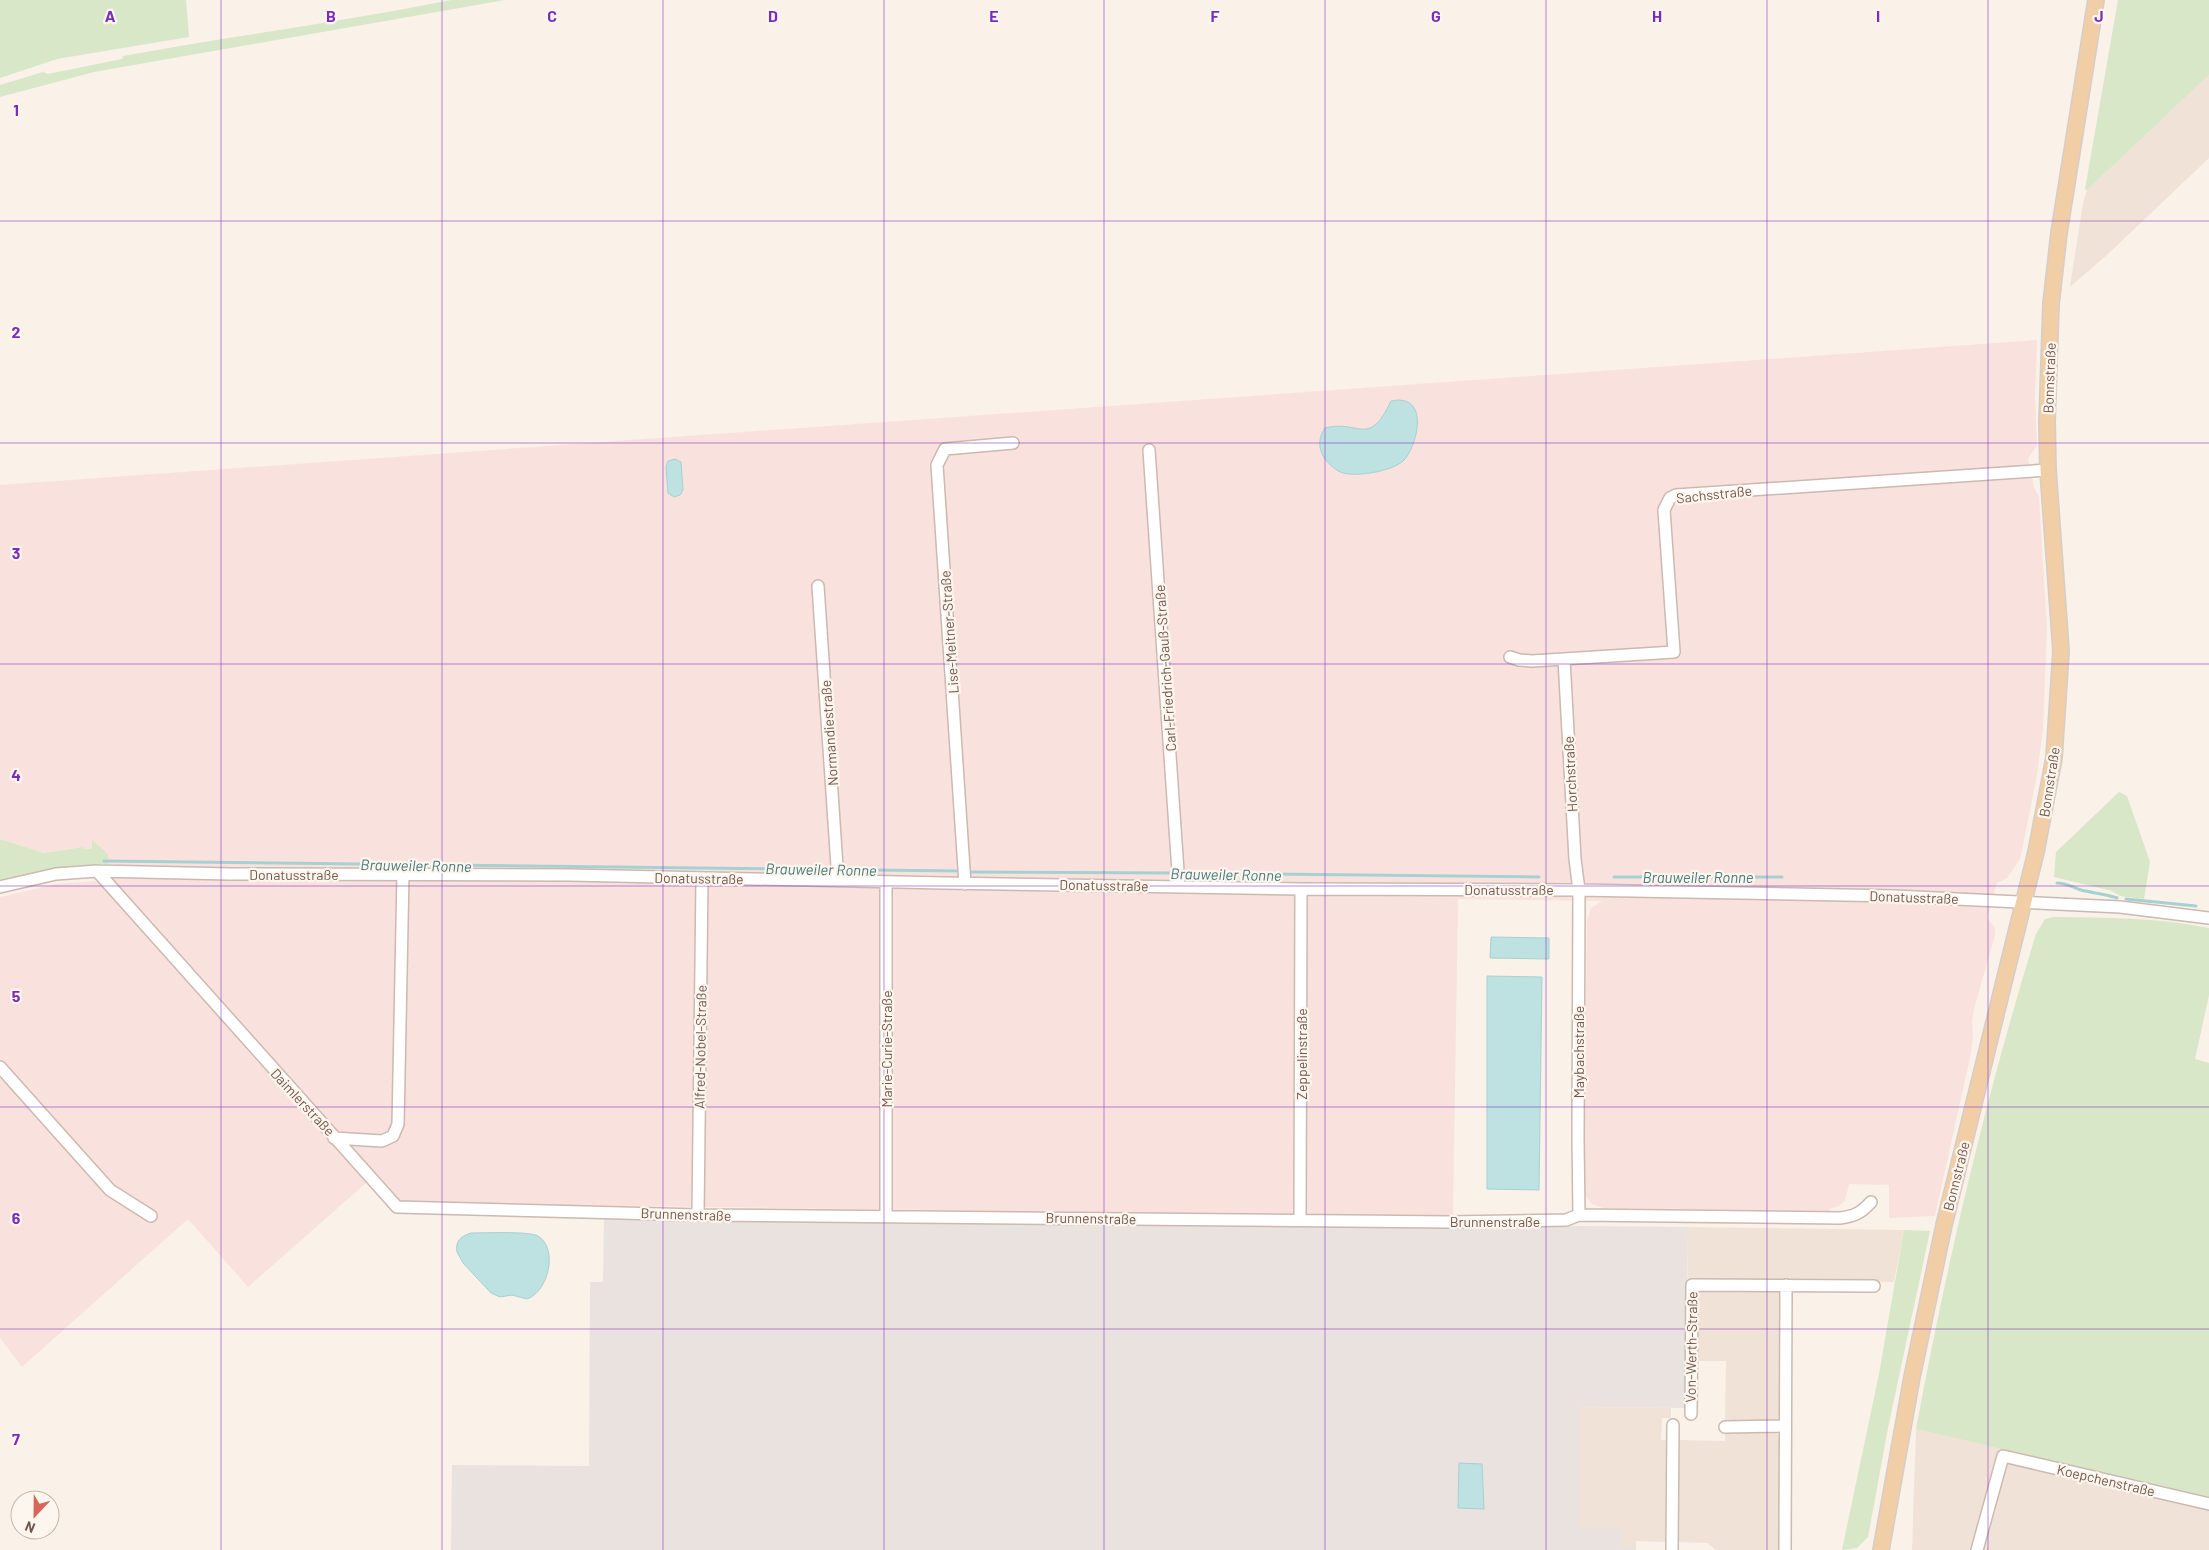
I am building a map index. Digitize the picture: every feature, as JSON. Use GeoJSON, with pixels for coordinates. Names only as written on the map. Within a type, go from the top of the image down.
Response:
{"type":"FeatureCollection","features":[{"type":"Feature","properties":{"kind":"main road","name":"Bonnstraße"},"geometry":{"type":"LineString","coordinates":[[1881,1550],[1912,1377],[1944,1225],[2024,901],[2053,770],[2061,651],[2048,470],[2051,304],[2059,233],[2096,0]]}},
{"type":"Feature","properties":{"kind":"street","name":"Lise-Meitner-Straße"},"geometry":{"type":"LineString","coordinates":[[965,881],[937,465],[945,449],[1013,443]]}},
{"type":"Feature","properties":{"kind":"street","name":"Carl-Friedrich-Gauß-Straße"},"geometry":{"type":"LineString","coordinates":[[1149,450],[1179,883]]}},
{"type":"Feature","properties":{"kind":"street","name":"Sachsstraße"},"geometry":{"type":"LineString","coordinates":[[1510,657],[1532,661],[1674,652],[1664,510],[1670,498],[1676,495],[2048,470]]}},
{"type":"Feature","properties":{"kind":"street","name":"Normandiestraße"},"geometry":{"type":"LineString","coordinates":[[818,586],[838,878]]}},
{"type":"Feature","properties":{"kind":"street","name":"Horchstraße"},"geometry":{"type":"LineString","coordinates":[[1564,659],[1575,859],[1579,890]]}},
{"type":"Feature","properties":{"kind":"street","name":"Donatusstraße"},"geometry":{"type":"LineString","coordinates":[[0,886],[56,874],[97,871],[702,879],[838,878],[886,882],[1179,883],[1301,889],[1579,890],[1895,896],[2120,907],[2209,918]]}},
{"type":"Feature","properties":{"kind":"street","name":"Daimlerstraße"},"geometry":{"type":"LineString","coordinates":[[97,871],[334,1138],[382,1141],[393,1136],[398,1124],[403,874]]}},
{"type":"Feature","properties":{"kind":"street","name":"Alfred-Nobel-Straße"},"geometry":{"type":"LineString","coordinates":[[698,1215],[702,879]]}},
{"type":"Feature","properties":{"kind":"street","name":"Marie-Curie-Straße"},"geometry":{"type":"LineString","coordinates":[[886,882],[886,1216]]}},
{"type":"Feature","properties":{"kind":"street","name":"Zeppelinstraße"},"geometry":{"type":"LineString","coordinates":[[1300,1220],[1301,889]]}},
{"type":"Feature","properties":{"kind":"street","name":"Maybachstraße"},"geometry":{"type":"LineString","coordinates":[[1579,890],[1578,1140],[1580,1215]]}},
{"type":"Feature","properties":{"kind":"street"},"geometry":{"type":"LineString","coordinates":[[0,1067],[110,1190],[151,1216]]}},
{"type":"Feature","properties":{"kind":"street","name":"Brunnenstraße"},"geometry":{"type":"LineString","coordinates":[[334,1138],[397,1207],[698,1215],[1300,1220],[1566,1220],[1580,1215],[1840,1218],[1853,1216],[1861,1212],[1871,1202]]}},
{"type":"Feature","properties":{"kind":"street","name":"Von-Werth-Straße"},"geometry":{"type":"LineString","coordinates":[[1691,1414],[1692,1285],[1874,1286]]}},
{"type":"Feature","properties":{"kind":"street"},"geometry":{"type":"LineString","coordinates":[[1785,1550],[1786,1285]]}},
{"type":"Feature","properties":{"kind":"street"},"geometry":{"type":"LineString","coordinates":[[1672,1550],[1674,1425]]}},
{"type":"Feature","properties":{"kind":"street"},"geometry":{"type":"LineString","coordinates":[[1725,1427],[1785,1426]]}},
{"type":"Feature","properties":{"kind":"street","name":"Koepchenstraße"},"geometry":{"type":"LineString","coordinates":[[1977,1550],[2003,1456],[2209,1504]]}},
{"type":"Feature","properties":{"kind":"shaded area"},"geometry":{"type":"Polygon","coordinates":[[[2209,75],[2209,158],[2108,254],[2070,287],[2083,203],[2087,190],[2209,75]]]}},
{"type":"Feature","properties":{"kind":"shaded area"},"geometry":{"type":"Polygon","coordinates":[[[2037,340],[2035,398],[2037,446],[2028,458],[2034,487],[2039,497],[2047,628],[2043,730],[2037,775],[2020,859],[2007,878],[1997,883],[1987,918],[1995,928],[1995,935],[1974,1009],[1971,1053],[1935,1216],[1889,1218],[1889,1185],[1849,1184],[1845,1201],[1839,1206],[1830,1209],[1830,1211],[1603,1208],[1592,1204],[1586,1197],[1583,1188],[1587,920],[1591,908],[1602,901],[1458,899],[1453,1217],[406,1203],[394,1198],[374,1176],[248,1287],[188,1219],[22,1367],[0,1338],[0,897],[56,884],[97,881],[108,866],[92,841],[92,849],[83,849],[82,847],[44,853],[0,839],[0,485],[2037,340]]]}},
{"type":"Feature","properties":{"kind":"shaded area"},"geometry":{"type":"Polygon","coordinates":[[[604,1213],[1069,1221],[1069,1226],[1080,1226],[1080,1221],[1688,1227],[1686,1408],[1580,1407],[1580,1528],[1619,1528],[1622,1525],[1622,1547],[1636,1547],[1636,1550],[451,1550],[452,1465],[589,1466],[590,1282],[603,1282],[604,1213]]]}},
{"type":"Feature","properties":{"kind":"shaded area"},"geometry":{"type":"Polygon","coordinates":[[[1688,1227],[1904,1230],[1894,1282],[1688,1279],[1688,1227]]]}},
{"type":"Feature","properties":{"kind":"shaded area"},"geometry":{"type":"Polygon","coordinates":[[[1688,1289],[1781,1291],[1781,1415],[1773,1423],[1725,1423],[1726,1361],[1687,1361],[1688,1289]]]}},
{"type":"Feature","properties":{"kind":"shaded area"},"geometry":{"type":"Polygon","coordinates":[[[1580,1407],[1671,1408],[1671,1418],[1662,1418],[1661,1440],[1668,1440],[1667,1528],[1665,1542],[1636,1541],[1636,1547],[1622,1547],[1620,1528],[1580,1528],[1580,1407]]]}},
{"type":"Feature","properties":{"kind":"shaded area"},"geometry":{"type":"Polygon","coordinates":[[[1916,1429],[2209,1498],[2209,1550],[1912,1550],[1916,1429]]]}},
{"type":"Feature","properties":{"kind":"shaded area"},"geometry":{"type":"Polygon","coordinates":[[[1725,1430],[1773,1430],[1781,1438],[1781,1550],[1716,1550],[1707,1543],[1679,1542],[1679,1440],[1725,1441],[1725,1430]]]}},
{"type":"Feature","properties":{"kind":"green space"},"geometry":{"type":"Polygon","coordinates":[[[0,0],[186,0],[189,37],[57,59],[0,78],[0,0]]]}},
{"type":"Feature","properties":{"kind":"green space"},"geometry":{"type":"Polygon","coordinates":[[[451,0],[505,0],[94,72],[0,97],[0,85],[43,72],[48,74],[122,59],[123,56],[451,0]]]}},
{"type":"Feature","properties":{"kind":"green space"},"geometry":{"type":"Polygon","coordinates":[[[2118,0],[2209,0],[2209,75],[2087,190],[2085,189],[2118,0]]]}},
{"type":"Feature","properties":{"kind":"green space"},"geometry":{"type":"Polygon","coordinates":[[[2119,792],[2127,796],[2150,862],[2144,899],[2120,896],[2112,891],[2054,877],[2056,852],[2119,792]]]}},
{"type":"Feature","properties":{"kind":"green space"},"geometry":{"type":"Polygon","coordinates":[[[0,839],[44,853],[83,847],[83,849],[92,849],[92,840],[108,854],[108,866],[56,869],[0,882],[0,839]]]}},
{"type":"Feature","properties":{"kind":"green space"},"geometry":{"type":"Polygon","coordinates":[[[2053,917],[2150,920],[2209,928],[2209,995],[2195,1059],[2209,1063],[2209,1498],[1916,1429],[1954,1242],[1984,1118],[2036,934],[2045,919],[2053,917]]]}},
{"type":"Feature","properties":{"kind":"green space"},"geometry":{"type":"Polygon","coordinates":[[[1904,1230],[1930,1231],[1888,1428],[1868,1537],[1857,1548],[1842,1550],[1879,1374],[1904,1230]]]}},
{"type":"Feature","properties":{"kind":"water"},"geometry":{"type":"Polygon","coordinates":[[[1391,401],[1408,402],[1414,408],[1417,415],[1416,434],[1405,459],[1385,470],[1358,474],[1343,473],[1331,466],[1321,451],[1321,436],[1325,428],[1337,426],[1369,428],[1376,424],[1383,416],[1391,401]]]}},
{"type":"Feature","properties":{"kind":"water"},"geometry":{"type":"Polygon","coordinates":[[[675,459],[681,462],[683,490],[680,495],[674,497],[668,493],[666,467],[668,461],[675,459]]]}},
{"type":"Feature","properties":{"kind":"water"},"geometry":{"type":"Polygon","coordinates":[[[1491,937],[1549,938],[1549,959],[1490,958],[1491,937]]]}},
{"type":"Feature","properties":{"kind":"water"},"geometry":{"type":"Polygon","coordinates":[[[1487,976],[1542,977],[1539,1190],[1487,1189],[1487,976]]]}},
{"type":"Feature","properties":{"kind":"water"},"geometry":{"type":"Polygon","coordinates":[[[471,1233],[516,1233],[538,1236],[548,1250],[549,1260],[548,1270],[541,1288],[527,1299],[512,1295],[500,1297],[491,1293],[463,1263],[457,1252],[457,1245],[460,1240],[471,1233]]]}},
{"type":"Feature","properties":{"kind":"water"},"geometry":{"type":"Polygon","coordinates":[[[1459,1463],[1482,1464],[1484,1509],[1458,1508],[1459,1463]]]}},
{"type":"Feature","properties":{"kind":"waterway","name":"Brauweiler Ronne"},"geometry":{"type":"LineString","coordinates":[[104,861],[960,871]]}},
{"type":"Feature","properties":{"kind":"waterway","name":"Brauweiler Ronne"},"geometry":{"type":"LineString","coordinates":[[967,872],[1175,873]]}},
{"type":"Feature","properties":{"kind":"waterway","name":"Brauweiler Ronne"},"geometry":{"type":"LineString","coordinates":[[1182,873],[1539,877]]}},
{"type":"Feature","properties":{"kind":"waterway","name":"Brauweiler Ronne"},"geometry":{"type":"LineString","coordinates":[[1614,877],[1782,877]]}},
{"type":"Feature","properties":{"kind":"waterway"},"geometry":{"type":"LineString","coordinates":[[2057,883],[2117,898]]}},
{"type":"Feature","properties":{"kind":"waterway"},"geometry":{"type":"LineString","coordinates":[[2126,899],[2196,906]]}}]}
